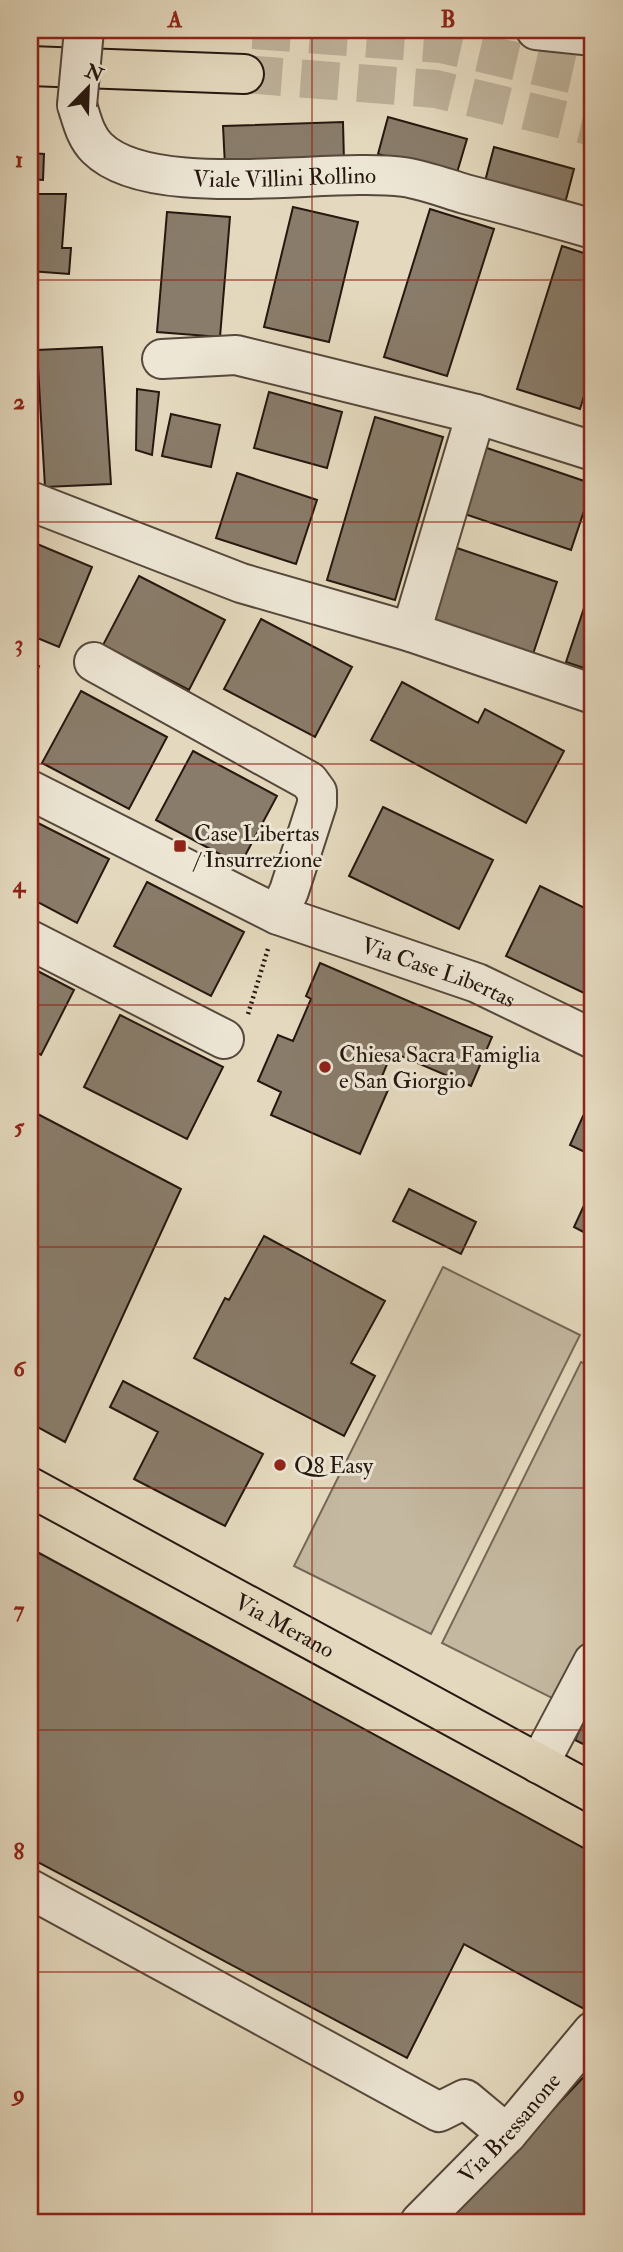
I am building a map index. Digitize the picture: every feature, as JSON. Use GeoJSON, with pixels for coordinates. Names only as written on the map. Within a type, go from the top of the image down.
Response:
{"type":"FeatureCollection","features":[{"type":"Feature","properties":{"kind":"main road"},"geometry":{"type":"LineString","coordinates":[[30,66],[244,74]]}},
{"type":"Feature","properties":{"kind":"main road","name":"Via Merano"},"geometry":{"type":"LineString","coordinates":[[33,1497],[593,1793]]}},
{"type":"Feature","properties":{"kind":"street","name":"Viale Villini Rollino"},"geometry":{"type":"LineString","coordinates":[[84,30],[78,105],[86,133],[98,149],[129,167],[192,180],[270,176],[407,178],[593,229]]}},
{"type":"Feature","properties":{"kind":"street"},"geometry":{"type":"LineString","coordinates":[[536,30],[593,36]]}},
{"type":"Feature","properties":{"kind":"street"},"geometry":{"type":"LineString","coordinates":[[162,359],[236,355],[476,414],[593,451]]}},
{"type":"Feature","properties":{"kind":"street"},"geometry":{"type":"LineString","coordinates":[[411,632],[476,414]]}},
{"type":"Feature","properties":{"kind":"street"},"geometry":{"type":"LineString","coordinates":[[30,501],[240,583],[411,632],[593,694]]}},
{"type":"Feature","properties":{"kind":"street"},"geometry":{"type":"LineString","coordinates":[[94,662],[309,781],[317,792],[317,804],[289,891],[278,915]]}},
{"type":"Feature","properties":{"kind":"street","name":"Via Case Libertas"},"geometry":{"type":"LineString","coordinates":[[30,790],[278,915],[477,983],[593,1039]]}},
{"type":"Feature","properties":{"kind":"street"},"geometry":{"type":"LineString","coordinates":[[30,940],[224,1039]]}},
{"type":"Feature","properties":{"kind":"street"},"geometry":{"type":"LineString","coordinates":[[539,1764],[593,1662]]}},
{"type":"Feature","properties":{"kind":"street"},"geometry":{"type":"LineString","coordinates":[[30,1889],[439,2112],[466,2099],[507,2134]]}},
{"type":"Feature","properties":{"kind":"street","name":"Via Bressanone"},"geometry":{"type":"LineString","coordinates":[[420,2222],[507,2134],[593,2031]]}},
{"type":"Feature","properties":{"kind":"path"},"geometry":{"type":"LineString","coordinates":[[224,1039],[237,1032],[245,1021],[278,915]]}},
{"type":"Feature","properties":{"kind":"shaded area"},"geometry":{"type":"Polygon","coordinates":[[[443,1267],[580,1335],[431,1634],[294,1566],[443,1267]]]}},
{"type":"Feature","properties":{"kind":"shaded area"},"geometry":{"type":"Polygon","coordinates":[[[581,1362],[593,1368],[593,1630],[558,1701],[442,1643],[581,1362]]]}},
{"type":"Feature","properties":{"kind":"building"},"geometry":{"type":"Polygon","coordinates":[[[388,117],[467,139],[456,176],[378,154],[388,117]]]}},
{"type":"Feature","properties":{"kind":"building"},"geometry":{"type":"Polygon","coordinates":[[[343,122],[344,162],[225,166],[223,126],[343,122]]]}},
{"type":"Feature","properties":{"kind":"building"},"geometry":{"type":"Polygon","coordinates":[[[494,147],[574,169],[564,207],[484,185],[494,147]]]}},
{"type":"Feature","properties":{"kind":"building"},"geometry":{"type":"Polygon","coordinates":[[[30,153],[44,154],[43,180],[30,179],[30,153]]]}},
{"type":"Feature","properties":{"kind":"building"},"geometry":{"type":"Polygon","coordinates":[[[30,194],[66,194],[62,248],[71,248],[69,274],[30,271],[30,194]]]}},
{"type":"Feature","properties":{"kind":"building"},"geometry":{"type":"Polygon","coordinates":[[[293,207],[358,222],[329,342],[264,327],[293,207]]]}},
{"type":"Feature","properties":{"kind":"building"},"geometry":{"type":"Polygon","coordinates":[[[430,209],[494,229],[447,376],[384,357],[430,209]]]}},
{"type":"Feature","properties":{"kind":"building"},"geometry":{"type":"Polygon","coordinates":[[[167,212],[230,217],[220,337],[157,332],[167,212]]]}},
{"type":"Feature","properties":{"kind":"building"},"geometry":{"type":"Polygon","coordinates":[[[562,246],[593,256],[593,367],[580,409],[517,389],[562,246]]]}},
{"type":"Feature","properties":{"kind":"building"},"geometry":{"type":"Polygon","coordinates":[[[102,347],[111,484],[45,487],[37,350],[102,347]]]}},
{"type":"Feature","properties":{"kind":"building"},"geometry":{"type":"Polygon","coordinates":[[[137,389],[159,392],[152,455],[136,450],[137,389]]]}},
{"type":"Feature","properties":{"kind":"building"},"geometry":{"type":"Polygon","coordinates":[[[269,392],[342,412],[327,468],[254,448],[269,392]]]}},
{"type":"Feature","properties":{"kind":"building"},"geometry":{"type":"Polygon","coordinates":[[[171,414],[220,425],[211,467],[162,456],[171,414]]]}},
{"type":"Feature","properties":{"kind":"building"},"geometry":{"type":"Polygon","coordinates":[[[375,417],[443,437],[395,600],[327,580],[375,417]]]}},
{"type":"Feature","properties":{"kind":"building"},"geometry":{"type":"Polygon","coordinates":[[[481,446],[593,484],[571,550],[459,512],[481,446]]]}},
{"type":"Feature","properties":{"kind":"building"},"geometry":{"type":"Polygon","coordinates":[[[237,473],[317,500],[296,564],[216,538],[237,473]]]}},
{"type":"Feature","properties":{"kind":"building"},"geometry":{"type":"Polygon","coordinates":[[[30,541],[92,567],[59,647],[30,635],[30,541]]]}},
{"type":"Feature","properties":{"kind":"building"},"geometry":{"type":"Polygon","coordinates":[[[457,548],[557,582],[533,654],[433,620],[457,548]]]}},
{"type":"Feature","properties":{"kind":"building"},"geometry":{"type":"Polygon","coordinates":[[[139,576],[225,620],[189,690],[103,645],[139,576]]]}},
{"type":"Feature","properties":{"kind":"building"},"geometry":{"type":"Polygon","coordinates":[[[589,593],[593,595],[593,671],[566,662],[589,593]]]}},
{"type":"Feature","properties":{"kind":"building"},"geometry":{"type":"Polygon","coordinates":[[[261,619],[352,667],[315,737],[224,689],[261,619]]]}},
{"type":"Feature","properties":{"kind":"building"},"geometry":{"type":"Polygon","coordinates":[[[30,663],[39,666],[30,690],[30,663]]]}},
{"type":"Feature","properties":{"kind":"building"},"geometry":{"type":"Polygon","coordinates":[[[402,682],[478,723],[485,709],[564,751],[526,823],[371,740],[402,682]]]}},
{"type":"Feature","properties":{"kind":"building"},"geometry":{"type":"Polygon","coordinates":[[[81,691],[167,737],[129,809],[42,763],[81,691]]]}},
{"type":"Feature","properties":{"kind":"building"},"geometry":{"type":"Polygon","coordinates":[[[193,751],[277,796],[240,865],[156,820],[193,751]]]}},
{"type":"Feature","properties":{"kind":"building"},"geometry":{"type":"Polygon","coordinates":[[[383,807],[493,860],[459,929],[349,876],[383,807]]]}},
{"type":"Feature","properties":{"kind":"building"},"geometry":{"type":"Polygon","coordinates":[[[30,819],[109,859],[77,923],[30,898],[30,819]]]}},
{"type":"Feature","properties":{"kind":"building"},"geometry":{"type":"Polygon","coordinates":[[[147,882],[244,932],[211,996],[114,946],[147,882]]]}},
{"type":"Feature","properties":{"kind":"building"},"geometry":{"type":"Polygon","coordinates":[[[540,886],[593,912],[593,979],[586,994],[506,956],[540,886]]]}},
{"type":"Feature","properties":{"kind":"building","name":"Chiesa Sacra Famiglia e San Giorgio"},"geometry":{"type":"Polygon","coordinates":[[[320,963],[492,1037],[471,1086],[392,1052],[378,1086],[388,1090],[360,1154],[271,1115],[281,1092],[258,1081],[278,1035],[293,1041],[311,999],[306,996],[320,963]]]}},
{"type":"Feature","properties":{"kind":"building"},"geometry":{"type":"Polygon","coordinates":[[[30,967],[74,990],[41,1055],[30,1049],[30,967]]]}},
{"type":"Feature","properties":{"kind":"building"},"geometry":{"type":"Polygon","coordinates":[[[120,1015],[223,1067],[187,1139],[84,1087],[120,1015]]]}},
{"type":"Feature","properties":{"kind":"building"},"geometry":{"type":"Polygon","coordinates":[[[30,1110],[181,1189],[65,1442],[30,1423],[30,1110]]]}},
{"type":"Feature","properties":{"kind":"building"},"geometry":{"type":"Polygon","coordinates":[[[583,1116],[593,1121],[593,1156],[570,1145],[583,1116]]]}},
{"type":"Feature","properties":{"kind":"building"},"geometry":{"type":"Polygon","coordinates":[[[593,1186],[593,1237],[574,1227],[593,1186]]]}},
{"type":"Feature","properties":{"kind":"building"},"geometry":{"type":"Polygon","coordinates":[[[409,1189],[476,1222],[461,1254],[393,1221],[409,1189]]]}},
{"type":"Feature","properties":{"kind":"building"},"geometry":{"type":"Polygon","coordinates":[[[264,1236],[385,1301],[351,1363],[375,1376],[344,1436],[194,1358],[225,1298],[229,1300],[264,1236]]]}},
{"type":"Feature","properties":{"kind":"building"},"geometry":{"type":"Polygon","coordinates":[[[123,1381],[263,1454],[225,1526],[134,1479],[158,1432],[110,1407],[123,1381]]]}},
{"type":"Feature","properties":{"kind":"building"},"geometry":{"type":"Polygon","coordinates":[[[39,1553],[593,1853],[593,1997],[586,2010],[464,1944],[407,2058],[30,1858],[30,1572],[39,1553]]]}},
{"type":"Feature","properties":{"kind":"building"},"geometry":{"type":"Polygon","coordinates":[[[593,1701],[593,1749],[575,1740],[593,1701]]]}},
{"type":"Feature","properties":{"kind":"building"},"geometry":{"type":"Polygon","coordinates":[[[593,2067],[593,2222],[447,2222],[593,2067]]]}},
{"type":"Feature","properties":{"kind":"tunnel"},"geometry":{"type":"LineString","coordinates":[[253,30],[441,44],[593,79]]}},
{"type":"Feature","properties":{"kind":"tunnel"},"geometry":{"type":"LineString","coordinates":[[244,74],[436,89],[593,127]]}},
{"type":"Feature","properties":{"kind":"place","name":"Case Libertas / Insurrezione"},"geometry":{"type":"Point","coordinates":[180,846]}},
{"type":"Feature","properties":{"kind":"place","name":"Chiesa Sacra Famiglia e San Giorgio"},"geometry":{"type":"Point","coordinates":[325,1067]}},
{"type":"Feature","properties":{"kind":"place","name":"Q8 Easy"},"geometry":{"type":"Point","coordinates":[280,1465]}}]}
